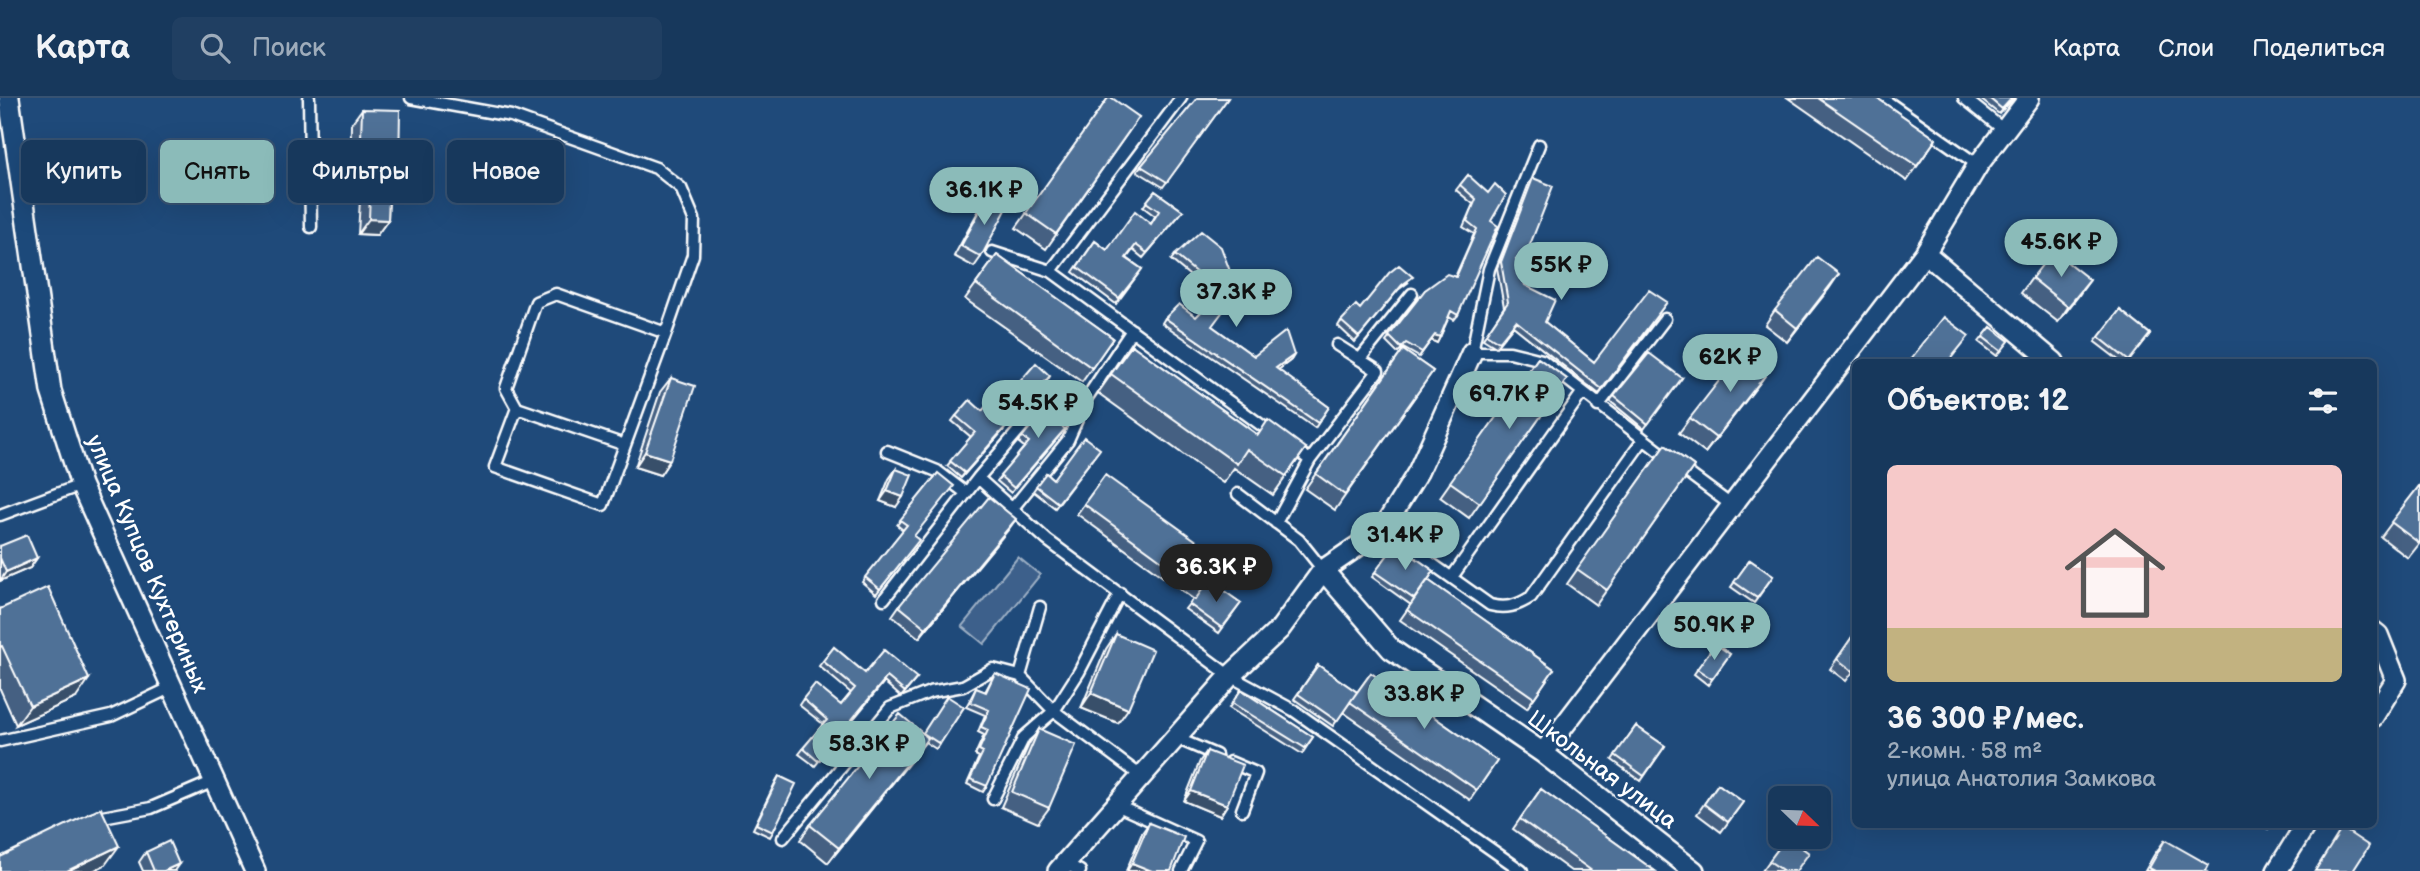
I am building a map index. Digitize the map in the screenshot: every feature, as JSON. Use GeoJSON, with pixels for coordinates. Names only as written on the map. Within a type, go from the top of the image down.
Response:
{"type":"FeatureCollection","features":[{"type":"Feature","properties":{"kind":"street","name":"улица Купцов Кухтериных"},"geometry":{"type":"LineString","coordinates":[[9,98],[51,391],[81,485],[255,871]]}},
{"type":"Feature","properties":{"kind":"street"},"geometry":{"type":"LineString","coordinates":[[1543,753],[1925,253],[1978,165],[2029,98]]}},
{"type":"Feature","properties":{"kind":"street"},"geometry":{"type":"LineString","coordinates":[[1925,253],[2050,359]]}},
{"type":"Feature","properties":{"kind":"street"},"geometry":{"type":"LineString","coordinates":[[1067,868],[1115,805],[1175,737],[1230,676],[1280,629],[1323,570],[1383,529],[1418,471],[1472,352]]}},
{"type":"Feature","properties":{"kind":"street","name":"Школьная улица"},"geometry":{"type":"LineString","coordinates":[[1323,570],[1391,649],[1543,753],[1694,871]]}},
{"type":"Feature","properties":{"kind":"street"},"geometry":{"type":"LineString","coordinates":[[2377,634],[2396,680],[2377,711]]}},
{"type":"Feature","properties":{"kind":"street"},"geometry":{"type":"LineString","coordinates":[[2277,871],[2304,828]]}},
{"type":"Feature","properties":{"kind":"lane"},"geometry":{"type":"LineString","coordinates":[[309,98],[311,227]]}},
{"type":"Feature","properties":{"kind":"lane"},"geometry":{"type":"LineString","coordinates":[[411,98],[511,116],[656,168],[681,188],[694,219],[693,255],[603,505],[495,467],[517,408]]}},
{"type":"Feature","properties":{"kind":"lane"},"geometry":{"type":"LineString","coordinates":[[1051,271],[1181,98]]}},
{"type":"Feature","properties":{"kind":"lane"},"geometry":{"type":"LineString","coordinates":[[1882,98],[1978,165]]}},
{"type":"Feature","properties":{"kind":"lane"},"geometry":{"type":"LineString","coordinates":[[1964,98],[2004,130]]}},
{"type":"Feature","properties":{"kind":"lane"},"geometry":{"type":"LineString","coordinates":[[1539,145],[1489,269],[1472,352],[1510,352],[1542,360],[1598,406],[1731,505]]}},
{"type":"Feature","properties":{"kind":"lane"},"geometry":{"type":"LineString","coordinates":[[992,252],[1051,271],[1276,436]]}},
{"type":"Feature","properties":{"kind":"lane"},"geometry":{"type":"LineString","coordinates":[[625,445],[517,408],[506,388],[536,302],[556,294],[666,333]]}},
{"type":"Feature","properties":{"kind":"lane"},"geometry":{"type":"LineString","coordinates":[[1360,359],[1412,294]]}},
{"type":"Feature","properties":{"kind":"lane"},"geometry":{"type":"LineString","coordinates":[[1598,406],[1665,319]]}},
{"type":"Feature","properties":{"kind":"lane"},"geometry":{"type":"LineString","coordinates":[[1012,509],[1069,440],[1086,399],[1132,330]]}},
{"type":"Feature","properties":{"kind":"lane"},"geometry":{"type":"LineString","coordinates":[[1276,523],[1310,460],[1378,371],[1337,345]]}},
{"type":"Feature","properties":{"kind":"lane"},"geometry":{"type":"LineString","coordinates":[[1451,578],[1582,393]]}},
{"type":"Feature","properties":{"kind":"lane"},"geometry":{"type":"LineString","coordinates":[[884,599],[978,478],[1044,401]]}},
{"type":"Feature","properties":{"kind":"lane"},"geometry":{"type":"LineString","coordinates":[[1383,529],[1490,605],[1502,608],[1519,604],[1531,597],[1643,439]]}},
{"type":"Feature","properties":{"kind":"lane"},"geometry":{"type":"LineString","coordinates":[[1287,444],[1310,460]]}},
{"type":"Feature","properties":{"kind":"lane"},"geometry":{"type":"LineString","coordinates":[[887,451],[937,471],[966,493]]}},
{"type":"Feature","properties":{"kind":"lane"},"geometry":{"type":"LineString","coordinates":[[978,478],[1047,540],[1230,676],[1293,710],[1522,871]]}},
{"type":"Feature","properties":{"kind":"lane"},"geometry":{"type":"LineString","coordinates":[[0,515],[81,485]]}},
{"type":"Feature","properties":{"kind":"lane"},"geometry":{"type":"LineString","coordinates":[[1238,494],[1299,540],[1323,570]]}},
{"type":"Feature","properties":{"kind":"lane"},"geometry":{"type":"LineString","coordinates":[[993,799],[1024,737],[1054,711],[1079,672],[1120,593]]}},
{"type":"Feature","properties":{"kind":"lane"},"geometry":{"type":"LineString","coordinates":[[1020,676],[1040,607]]}},
{"type":"Feature","properties":{"kind":"lane"},"geometry":{"type":"LineString","coordinates":[[783,838],[890,708],[930,692],[963,686],[993,669],[1020,676],[1054,711],[1141,776]]}},
{"type":"Feature","properties":{"kind":"lane"},"geometry":{"type":"LineString","coordinates":[[0,741],[111,716],[172,687]]}},
{"type":"Feature","properties":{"kind":"lane"},"geometry":{"type":"LineString","coordinates":[[1175,737],[1256,773],[1242,810]]}},
{"type":"Feature","properties":{"kind":"lane"},"geometry":{"type":"LineString","coordinates":[[85,820],[151,808],[214,781]]}},
{"type":"Feature","properties":{"kind":"lane"},"geometry":{"type":"LineString","coordinates":[[1115,805],[1196,841],[1181,871]]}},
{"type":"Feature","properties":{"kind":"shaded area"},"geometry":{"type":"Polygon","coordinates":[[[1018,557],[1040,575],[984,644],[962,626],[1018,557]]]}},
{"type":"Feature","properties":{"kind":"building"},"geometry":{"type":"Polygon","coordinates":[[[1108,98],[1139,117],[1056,234],[1026,213],[1108,98]]]}},
{"type":"Feature","properties":{"kind":"building"},"geometry":{"type":"Polygon","coordinates":[[[1197,98],[1228,98],[1167,182],[1141,166],[1197,98]]]}},
{"type":"Feature","properties":{"kind":"building"},"geometry":{"type":"Polygon","coordinates":[[[1818,98],[1877,98],[1936,139],[1917,166],[1818,98]]]}},
{"type":"Feature","properties":{"kind":"building"},"geometry":{"type":"Polygon","coordinates":[[[1989,98],[2012,98],[2002,109],[1989,98]]]}},
{"type":"Feature","properties":{"kind":"building"},"geometry":{"type":"Polygon","coordinates":[[[362,109],[400,110],[399,140],[361,140],[362,109]]]}},
{"type":"Feature","properties":{"kind":"building"},"geometry":{"type":"Polygon","coordinates":[[[1468,175],[1488,193],[1495,184],[1506,195],[1491,221],[1498,226],[1458,315],[1451,311],[1440,337],[1435,335],[1422,352],[1406,343],[1401,348],[1389,336],[1425,290],[1447,274],[1456,277],[1477,229],[1467,221],[1476,199],[1460,185],[1468,175]]]}},
{"type":"Feature","properties":{"kind":"building"},"geometry":{"type":"Polygon","coordinates":[[[1533,178],[1553,186],[1526,255],[1516,259],[1525,285],[1555,300],[1545,322],[1594,362],[1649,290],[1667,302],[1602,389],[1516,321],[1499,342],[1486,334],[1508,302],[1501,262],[1533,178]]]}},
{"type":"Feature","properties":{"kind":"building"},"geometry":{"type":"Polygon","coordinates":[[[1155,191],[1183,211],[1147,253],[1136,245],[1126,258],[1142,269],[1119,298],[1077,267],[1095,241],[1107,250],[1135,211],[1151,224],[1159,211],[1146,202],[1155,191]]]}},
{"type":"Feature","properties":{"kind":"building"},"geometry":{"type":"Polygon","coordinates":[[[987,198],[1007,208],[981,257],[961,246],[987,198]]]}},
{"type":"Feature","properties":{"kind":"building"},"geometry":{"type":"Polygon","coordinates":[[[370,203],[389,203],[388,220],[369,219],[370,203]]]}},
{"type":"Feature","properties":{"kind":"building"},"geometry":{"type":"Polygon","coordinates":[[[1201,231],[1221,247],[1231,274],[1209,284],[1229,303],[1212,326],[1254,356],[1286,331],[1294,355],[1276,368],[1329,407],[1318,423],[1165,318],[1179,304],[1196,317],[1207,306],[1187,290],[1199,275],[1175,255],[1201,231]]]}},
{"type":"Feature","properties":{"kind":"building"},"geometry":{"type":"Polygon","coordinates":[[[2053,251],[2090,280],[2068,307],[2032,278],[2053,251]]]}},
{"type":"Feature","properties":{"kind":"building"},"geometry":{"type":"Polygon","coordinates":[[[997,255],[1113,338],[1092,368],[976,284],[997,255]]]}},
{"type":"Feature","properties":{"kind":"building"},"geometry":{"type":"Polygon","coordinates":[[[1817,257],[1839,274],[1797,328],[1775,310],[1817,257]]]}},
{"type":"Feature","properties":{"kind":"building"},"geometry":{"type":"Polygon","coordinates":[[[1399,265],[1413,277],[1402,285],[1359,337],[1341,321],[1356,305],[1360,309],[1389,273],[1399,265]]]}},
{"type":"Feature","properties":{"kind":"building"},"geometry":{"type":"Polygon","coordinates":[[[2120,310],[2150,334],[2131,359],[2126,359],[2099,337],[2120,310]]]}},
{"type":"Feature","properties":{"kind":"building"},"geometry":{"type":"Polygon","coordinates":[[[1944,317],[1969,336],[1950,359],[1911,359],[1944,317]]]}},
{"type":"Feature","properties":{"kind":"building"},"geometry":{"type":"Polygon","coordinates":[[[1991,327],[2009,341],[2001,351],[1983,337],[1991,327]]]}},
{"type":"Feature","properties":{"kind":"building"},"geometry":{"type":"Polygon","coordinates":[[[1132,345],[1258,435],[1268,420],[1306,448],[1286,476],[1247,449],[1237,464],[1111,374],[1132,345]]]}},
{"type":"Feature","properties":{"kind":"building"},"geometry":{"type":"Polygon","coordinates":[[[1744,349],[1770,369],[1716,438],[1690,418],[1744,349]]]}},
{"type":"Feature","properties":{"kind":"building"},"geometry":{"type":"Polygon","coordinates":[[[1403,350],[1433,371],[1345,495],[1316,474],[1403,350]]]}},
{"type":"Feature","properties":{"kind":"building"},"geometry":{"type":"Polygon","coordinates":[[[1649,353],[1682,378],[1648,424],[1614,396],[1649,353]]]}},
{"type":"Feature","properties":{"kind":"building"},"geometry":{"type":"Polygon","coordinates":[[[1538,358],[1567,379],[1480,503],[1450,482],[1538,358]]]}},
{"type":"Feature","properties":{"kind":"building"},"geometry":{"type":"Polygon","coordinates":[[[1036,363],[1050,376],[965,473],[950,461],[975,432],[956,416],[970,400],[982,411],[996,395],[1003,401],[1036,363]]]}},
{"type":"Feature","properties":{"kind":"building"},"geometry":{"type":"Polygon","coordinates":[[[671,378],[695,386],[670,460],[645,452],[671,378]]]}},
{"type":"Feature","properties":{"kind":"building"},"geometry":{"type":"Polygon","coordinates":[[[1058,394],[1073,406],[1058,423],[1065,429],[1014,488],[1000,476],[1029,442],[1022,437],[1058,394]]]}},
{"type":"Feature","properties":{"kind":"building"},"geometry":{"type":"Polygon","coordinates":[[[1084,437],[1100,449],[1058,503],[1036,486],[1046,473],[1053,479],[1084,437]]]}},
{"type":"Feature","properties":{"kind":"building"},"geometry":{"type":"Polygon","coordinates":[[[1665,445],[1694,466],[1607,590],[1577,569],[1665,445]]]}},
{"type":"Feature","properties":{"kind":"building"},"geometry":{"type":"Polygon","coordinates":[[[896,469],[912,475],[903,497],[887,491],[896,469]]]}},
{"type":"Feature","properties":{"kind":"building"},"geometry":{"type":"Polygon","coordinates":[[[938,473],[954,486],[914,536],[919,540],[880,589],[865,577],[907,525],[900,520],[938,473]]]}},
{"type":"Feature","properties":{"kind":"building"},"geometry":{"type":"Polygon","coordinates":[[[1105,475],[1223,560],[1202,590],[1084,504],[1105,475]]]}},
{"type":"Feature","properties":{"kind":"building"},"geometry":{"type":"Polygon","coordinates":[[[2420,485],[2420,542],[2419,543],[2391,522],[2420,485]]]}},
{"type":"Feature","properties":{"kind":"building"},"geometry":{"type":"Polygon","coordinates":[[[989,497],[1016,519],[926,628],[899,606],[989,497]]]}},
{"type":"Feature","properties":{"kind":"building"},"geometry":{"type":"Polygon","coordinates":[[[27,535],[37,558],[6,572],[0,558],[0,546],[27,535]]]}},
{"type":"Feature","properties":{"kind":"building"},"geometry":{"type":"Polygon","coordinates":[[[1396,544],[1434,571],[1414,599],[1375,572],[1396,544]]]}},
{"type":"Feature","properties":{"kind":"building"},"geometry":{"type":"Polygon","coordinates":[[[1750,560],[1773,576],[1757,598],[1734,582],[1750,560]]]}},
{"type":"Feature","properties":{"kind":"building"},"geometry":{"type":"Polygon","coordinates":[[[1209,580],[1241,603],[1222,628],[1189,604],[1209,580]]]}},
{"type":"Feature","properties":{"kind":"building"},"geometry":{"type":"Polygon","coordinates":[[[1428,580],[1554,669],[1534,698],[1407,610],[1428,580]]]}},
{"type":"Feature","properties":{"kind":"building"},"geometry":{"type":"Polygon","coordinates":[[[48,587],[89,679],[30,706],[2,646],[0,647],[0,609],[48,587]]]}},
{"type":"Feature","properties":{"kind":"building"},"geometry":{"type":"Polygon","coordinates":[[[1116,634],[1153,650],[1128,709],[1091,693],[1116,634]]]}},
{"type":"Feature","properties":{"kind":"building"},"geometry":{"type":"Polygon","coordinates":[[[1852,637],[1852,670],[1837,659],[1852,637]]]}},
{"type":"Feature","properties":{"kind":"building"},"geometry":{"type":"Polygon","coordinates":[[[1715,644],[1730,654],[1712,679],[1697,669],[1715,644]]]}},
{"type":"Feature","properties":{"kind":"building"},"geometry":{"type":"Polygon","coordinates":[[[834,647],[865,673],[884,650],[917,678],[905,692],[887,677],[818,761],[803,748],[827,720],[803,699],[815,684],[841,705],[855,688],[823,661],[834,647]]]}},
{"type":"Feature","properties":{"kind":"building"},"geometry":{"type":"Polygon","coordinates":[[[1318,665],[1357,692],[1337,721],[1298,694],[1318,665]]]}},
{"type":"Feature","properties":{"kind":"building"},"geometry":{"type":"Polygon","coordinates":[[[995,673],[1031,689],[987,786],[970,779],[983,752],[979,750],[988,730],[981,727],[989,710],[970,702],[976,688],[986,692],[995,673]]]}},
{"type":"Feature","properties":{"kind":"building"},"geometry":{"type":"Polygon","coordinates":[[[1371,673],[1497,761],[1477,790],[1350,702],[1371,673]]]}},
{"type":"Feature","properties":{"kind":"building"},"geometry":{"type":"Polygon","coordinates":[[[1241,690],[1313,737],[1305,748],[1232,703],[1241,690]]]}},
{"type":"Feature","properties":{"kind":"building"},"geometry":{"type":"Polygon","coordinates":[[[947,696],[964,707],[940,744],[923,733],[947,696]]]}},
{"type":"Feature","properties":{"kind":"building"},"geometry":{"type":"Polygon","coordinates":[[[900,714],[928,738],[839,848],[810,825],[900,714]]]}},
{"type":"Feature","properties":{"kind":"building"},"geometry":{"type":"Polygon","coordinates":[[[1636,726],[1665,746],[1644,776],[1615,755],[1636,726]]]}},
{"type":"Feature","properties":{"kind":"building"},"geometry":{"type":"Polygon","coordinates":[[[1039,729],[1076,745],[1049,808],[1012,792],[1039,729]]]}},
{"type":"Feature","properties":{"kind":"building"},"geometry":{"type":"Polygon","coordinates":[[[1207,751],[1243,765],[1227,805],[1191,791],[1207,751]]]}},
{"type":"Feature","properties":{"kind":"building"},"geometry":{"type":"Polygon","coordinates":[[[779,776],[796,784],[773,832],[756,824],[779,776]]]}},
{"type":"Feature","properties":{"kind":"building"},"geometry":{"type":"Polygon","coordinates":[[[1718,784],[1743,802],[1728,822],[1704,804],[1718,784]]]}},
{"type":"Feature","properties":{"kind":"building"},"geometry":{"type":"Polygon","coordinates":[[[1541,789],[1655,871],[1592,871],[1520,819],[1541,789]]]}},
{"type":"Feature","properties":{"kind":"building"},"geometry":{"type":"Polygon","coordinates":[[[101,808],[119,846],[67,871],[0,871],[0,857],[101,808]]]}},
{"type":"Feature","properties":{"kind":"building"},"geometry":{"type":"Polygon","coordinates":[[[1149,823],[1184,837],[1171,871],[1152,871],[1132,863],[1149,823]]]}},
{"type":"Feature","properties":{"kind":"building"},"geometry":{"type":"Polygon","coordinates":[[[2342,828],[2369,846],[2353,871],[2315,871],[2342,828]]]}},
{"type":"Feature","properties":{"kind":"building"},"geometry":{"type":"Polygon","coordinates":[[[2165,840],[2209,865],[2206,871],[2155,871],[2149,868],[2165,840]]]}},
{"type":"Feature","properties":{"kind":"building"},"geometry":{"type":"Polygon","coordinates":[[[169,841],[179,864],[164,871],[154,871],[146,852],[169,841]]]}},
{"type":"Feature","properties":{"kind":"building"},"geometry":{"type":"Polygon","coordinates":[[[1778,849],[1804,849],[1809,853],[1796,871],[1784,871],[1769,861],[1778,849]]]}}]}
